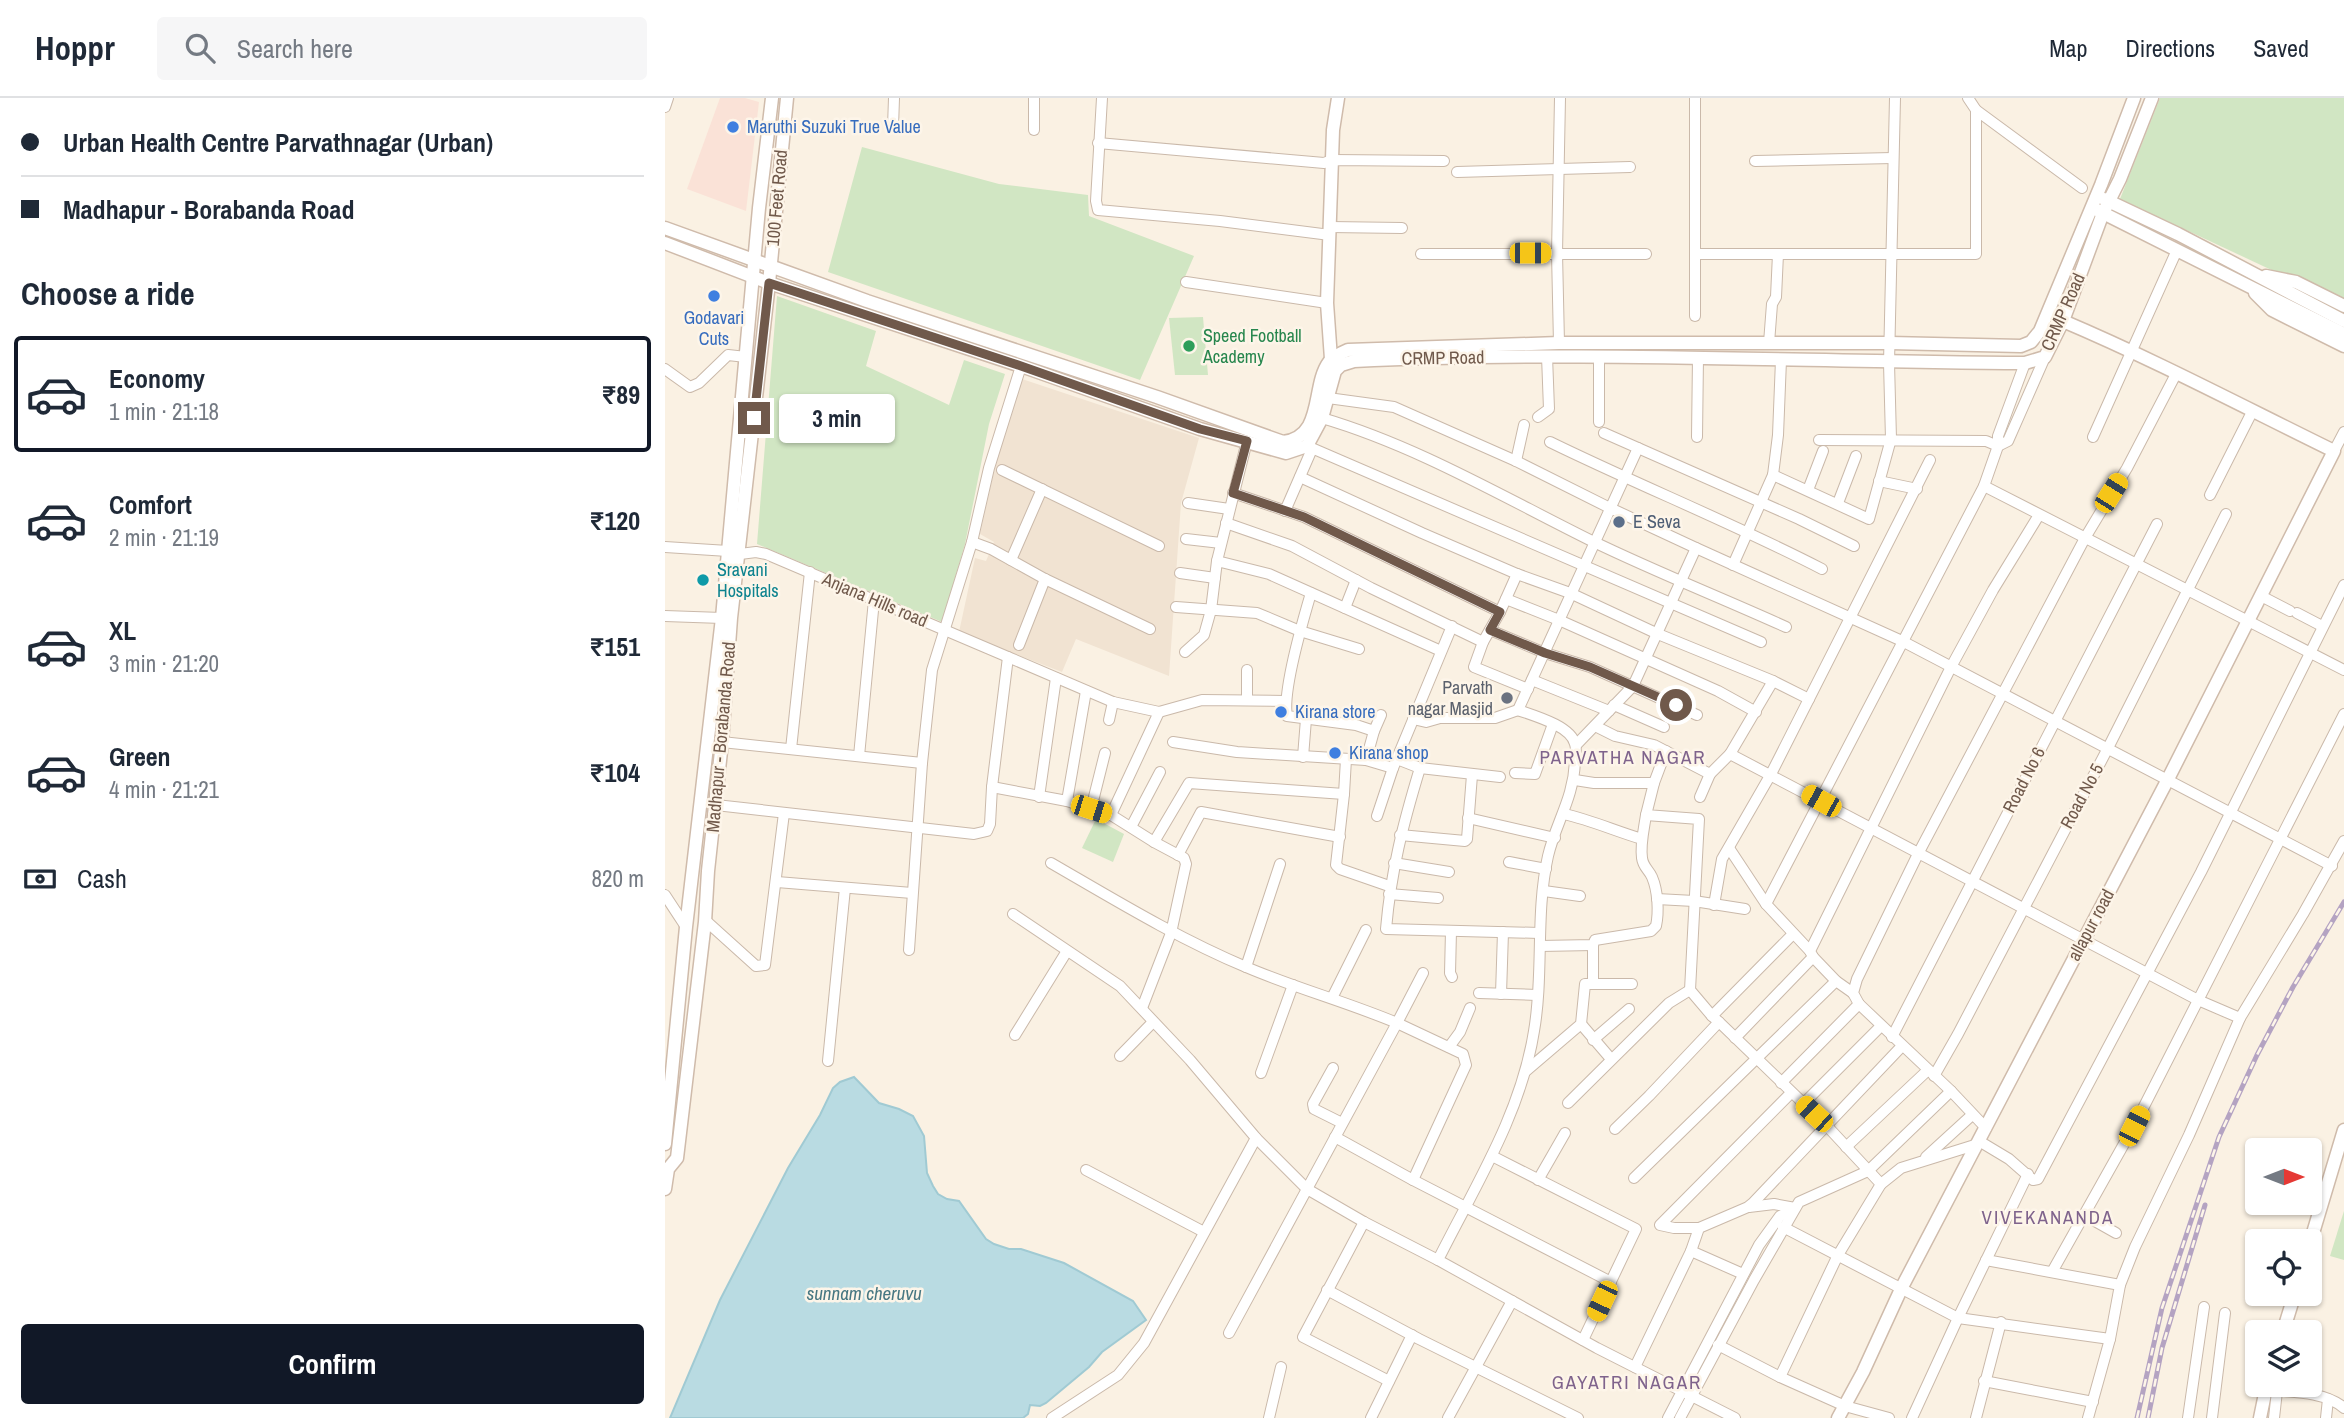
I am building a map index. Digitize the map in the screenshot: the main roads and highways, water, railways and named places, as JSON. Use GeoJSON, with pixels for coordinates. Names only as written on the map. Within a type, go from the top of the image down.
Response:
{"type":"FeatureCollection","features":[{"type":"Feature","properties":{"kind":"main road","name":"100 Feet Road"},"geometry":{"type":"LineString","coordinates":[[734,552],[746,357],[772,98]]}},
{"type":"Feature","properties":{"kind":"main road","name":"100 Feet Road"},"geometry":{"type":"LineString","coordinates":[[769,283],[787,98]]}},
{"type":"Feature","properties":{"kind":"main road"},"geometry":{"type":"LineString","coordinates":[[756,260],[1283,442],[1293,441],[1302,435],[1314,414],[1323,373],[1331,359],[1327,303],[1332,160],[1338,98]]}},
{"type":"Feature","properties":{"kind":"main road"},"geometry":{"type":"LineString","coordinates":[[2100,204],[2134,98]]}},
{"type":"Feature","properties":{"kind":"main road"},"geometry":{"type":"LineString","coordinates":[[2100,204],[2152,98]]}},
{"type":"Feature","properties":{"kind":"main road"},"geometry":{"type":"LineString","coordinates":[[2100,204],[2177,250],[2249,278],[2296,282],[2344,306]]}},
{"type":"Feature","properties":{"kind":"main road"},"geometry":{"type":"LineString","coordinates":[[2100,204],[2178,234],[2344,334]]}},
{"type":"Feature","properties":{"kind":"main road","name":"CRMP Road"},"geometry":{"type":"LineString","coordinates":[[769,283],[1021,366],[1200,429],[1286,453],[1309,447],[1322,418],[1335,372],[1341,365],[1354,361],[1599,356],[1889,363],[2025,363],[2045,357],[2063,321],[2100,204]]}},
{"type":"Feature","properties":{"kind":"main road","name":"CRMP Road"},"geometry":{"type":"LineString","coordinates":[[1331,359],[1348,350],[1559,343],[1890,343],[2021,346],[2031,342],[2040,331],[2100,204]]}},
{"type":"Feature","properties":{"kind":"main road","name":"100 Feet Road"},"geometry":{"type":"LineString","coordinates":[[665,228],[756,260]]}},
{"type":"Feature","properties":{"kind":"main road"},"geometry":{"type":"LineString","coordinates":[[665,243],[769,283]]}},
{"type":"Feature","properties":{"kind":"main road"},"geometry":{"type":"LineString","coordinates":[[2249,278],[2272,310],[2344,345]]}},
{"type":"Feature","properties":{"kind":"main road","name":"Madhapur - Borabanda Road"},"geometry":{"type":"LineString","coordinates":[[665,1189],[666,1164],[677,1158],[705,920],[722,742],[734,552],[769,283]]}},
{"type":"Feature","properties":{"kind":"main road"},"geometry":{"type":"LineString","coordinates":[[2264,286],[2344,321]]}},
{"type":"Feature","properties":{"kind":"main road","name":"allapur road"},"geometry":{"type":"LineString","coordinates":[[1838,1418],[1863,1372],[1902,1287],[2167,781],[2334,452],[2132,351],[2063,321]]}},
{"type":"Feature","properties":{"kind":"main road"},"geometry":{"type":"LineString","coordinates":[[665,1144],[686,928],[722,618],[734,552]]}},
{"type":"Feature","properties":{"kind":"main road"},"geometry":{"type":"LineString","coordinates":[[2314,1229],[2344,1130]]}},
{"type":"Feature","properties":{"kind":"main road"},"geometry":{"type":"LineString","coordinates":[[2260,1418],[2267,1397]]}},
{"type":"Feature","properties":{"kind":"water","name":"sunnam cheruvu"},"geometry":{"type":"Polygon","coordinates":[[[854,1077],[879,1103],[913,1116],[924,1136],[927,1173],[933,1186],[938,1194],[959,1201],[986,1239],[1009,1249],[1021,1249],[1064,1263],[1133,1301],[1146,1320],[1102,1352],[1089,1367],[1046,1403],[1040,1406],[1030,1405],[1028,1414],[1023,1418],[670,1418],[720,1300],[788,1168],[833,1088],[854,1077]]]}},
{"type":"Feature","properties":{"kind":"railway"},"geometry":{"type":"LineString","coordinates":[[2137,1418],[2162,1308],[2219,1137],[2257,1055],[2293,987],[2344,902]]}},
{"type":"Feature","properties":{"kind":"railway"},"geometry":{"type":"LineString","coordinates":[[2148,1418],[2162,1348],[2205,1205]]}},
{"type":"Feature","properties":{"kind":"place","name":"Maruthi Suzuki True Value"},"geometry":{"type":"Point","coordinates":[733,127]}},
{"type":"Feature","properties":{"kind":"place","name":"Godavari Cuts"},"geometry":{"type":"Point","coordinates":[714,296]}},
{"type":"Feature","properties":{"kind":"place","name":"Speed Football Academy"},"geometry":{"type":"Point","coordinates":[1189,346]}},
{"type":"Feature","properties":{"kind":"place","name":"E Seva"},"geometry":{"type":"Point","coordinates":[1619,522]}},
{"type":"Feature","properties":{"kind":"place","name":"Sravani Hospitals"},"geometry":{"type":"Point","coordinates":[703,580]}},
{"type":"Feature","properties":{"kind":"place","name":"Parvath nagar Masjid"},"geometry":{"type":"Point","coordinates":[1507,698]}},
{"type":"Feature","properties":{"kind":"place","name":"Kirana store"},"geometry":{"type":"Point","coordinates":[1281,712]}},
{"type":"Feature","properties":{"kind":"place","name":"Kirana shop"},"geometry":{"type":"Point","coordinates":[1335,753]}},
{"type":"Feature","properties":{"kind":"district","name":"PARVATHA NAGAR"},"geometry":{"type":"Point","coordinates":[1623,757]}},
{"type":"Feature","properties":{"kind":"district","name":"VIVEKANANDA"},"geometry":{"type":"Point","coordinates":[2048,1217]}},
{"type":"Feature","properties":{"kind":"district","name":"GAYATRI NAGAR"},"geometry":{"type":"Point","coordinates":[1627,1382]}}]}
